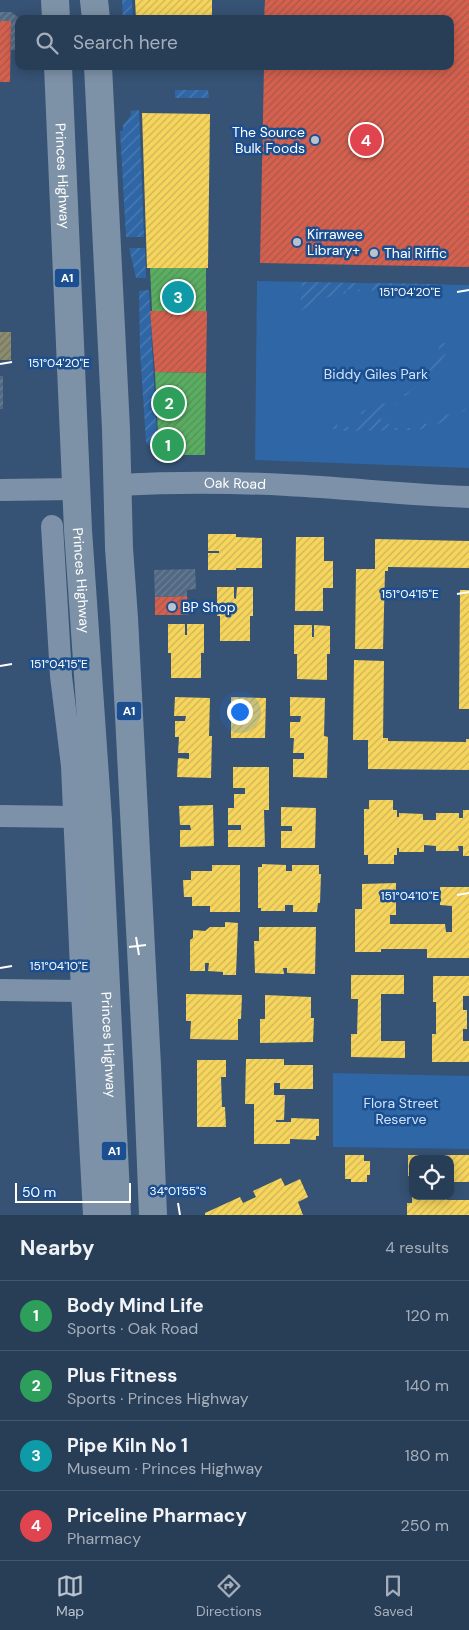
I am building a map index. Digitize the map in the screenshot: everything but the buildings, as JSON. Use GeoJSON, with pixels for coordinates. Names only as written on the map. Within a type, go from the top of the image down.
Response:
{"type":"FeatureCollection","features":[{"type":"Feature","properties":{"kind":"highway"},"geometry":{"type":"LineString","coordinates":[[55,0],[56,15]]}},
{"type":"Feature","properties":{"kind":"highway"},"geometry":{"type":"LineString","coordinates":[[94,0],[96,15]]}},
{"type":"Feature","properties":{"kind":"highway","name":"Princes Highway"},"geometry":{"type":"LineString","coordinates":[[58,70],[76,489],[98,820],[116,1215]]}},
{"type":"Feature","properties":{"kind":"highway","name":"A1"},"geometry":{"type":"LineString","coordinates":[[98,70],[108,252],[117,485],[154,1211]]}},
{"type":"Feature","properties":{"kind":"highway","name":"Oak Road"},"geometry":{"type":"LineString","coordinates":[[76,489],[117,485]]}},
{"type":"Feature","properties":{"kind":"street","name":"Oak Road"},"geometry":{"type":"LineString","coordinates":[[117,485],[147,483],[287,485],[410,495],[469,497]]}},
{"type":"Feature","properties":{"kind":"street","name":"Oak Road"},"geometry":{"type":"LineString","coordinates":[[0,490],[76,489]]}},
{"type":"Feature","properties":{"kind":"street","name":"Princes Highway"},"geometry":{"type":"LineString","coordinates":[[52,526],[61,676],[72,766],[94,1215]]}},
{"type":"Feature","properties":{"kind":"street"},"geometry":{"type":"LineString","coordinates":[[0,816],[75,817]]}},
{"type":"Feature","properties":{"kind":"street"},"geometry":{"type":"LineString","coordinates":[[0,990],[82,991]]}},
{"type":"Feature","properties":{"kind":"green space"},"geometry":{"type":"Polygon","coordinates":[[[122,0],[132,0],[133,15],[123,15],[122,0]]]}},
{"type":"Feature","properties":{"kind":"green space"},"geometry":{"type":"Polygon","coordinates":[[[175,90],[208,90],[209,98],[175,98],[175,90]]]}},
{"type":"Feature","properties":{"kind":"green space"},"geometry":{"type":"Polygon","coordinates":[[[139,110],[144,237],[126,237],[120,131],[123,131],[123,125],[131,115],[130,111],[139,110]]]}},
{"type":"Feature","properties":{"kind":"green space"},"geometry":{"type":"Polygon","coordinates":[[[129,248],[145,248],[146,278],[136,278],[129,248]]]}},
{"type":"Feature","properties":{"kind":"green space","name":"Biddy Giles Park"},"geometry":{"type":"Polygon","coordinates":[[[257,281],[469,285],[469,468],[255,460],[257,281]]]}},
{"type":"Feature","properties":{"kind":"green space"},"geometry":{"type":"Polygon","coordinates":[[[302,282],[360,283],[360,291],[346,290],[346,293],[324,298],[322,295],[316,298],[317,301],[300,311],[302,282]]]}},
{"type":"Feature","properties":{"kind":"green space"},"geometry":{"type":"Polygon","coordinates":[[[372,283],[437,284],[435,295],[427,299],[408,294],[372,291],[372,283]]]}},
{"type":"Feature","properties":{"kind":"green space"},"geometry":{"type":"Polygon","coordinates":[[[149,290],[158,455],[146,442],[140,351],[139,291],[149,290]]]}},
{"type":"Feature","properties":{"kind":"green space"},"geometry":{"type":"Polygon","coordinates":[[[441,342],[451,345],[448,351],[444,352],[446,353],[434,373],[431,372],[430,374],[432,375],[429,379],[407,399],[404,395],[423,379],[435,358],[441,342]]]}},
{"type":"Feature","properties":{"kind":"green space"},"geometry":{"type":"Polygon","coordinates":[[[469,396],[469,403],[464,411],[430,428],[337,431],[334,430],[330,420],[338,421],[337,427],[349,427],[360,423],[359,418],[362,415],[360,412],[394,400],[396,404],[378,411],[383,424],[394,422],[395,428],[416,428],[420,421],[427,424],[431,423],[438,414],[453,413],[461,409],[469,396]]]}},
{"type":"Feature","properties":{"kind":"green space","name":"Flora Street Reserve"},"geometry":{"type":"Polygon","coordinates":[[[333,1073],[469,1076],[469,1149],[333,1147],[333,1073]]]}},
{"type":"Feature","properties":{"kind":"place","name":"The Source Bulk Foods"},"geometry":{"type":"Point","coordinates":[315,140]}},
{"type":"Feature","properties":{"kind":"place","name":"Priceline Pharmacy"},"geometry":{"type":"Point","coordinates":[366,140]}},
{"type":"Feature","properties":{"kind":"place","name":"Kirrawee Library+"},"geometry":{"type":"Point","coordinates":[297,242]}},
{"type":"Feature","properties":{"kind":"place","name":"Thai Riffic"},"geometry":{"type":"Point","coordinates":[374,253]}},
{"type":"Feature","properties":{"kind":"place","name":"Pipe Kiln No 1"},"geometry":{"type":"Point","coordinates":[178,297]}},
{"type":"Feature","properties":{"kind":"place","name":"Plus Fitness"},"geometry":{"type":"Point","coordinates":[169,403]}},
{"type":"Feature","properties":{"kind":"place","name":"Body Mind Life"},"geometry":{"type":"Point","coordinates":[168,445]}},
{"type":"Feature","properties":{"kind":"place","name":"BP Shop"},"geometry":{"type":"Point","coordinates":[172,607]}}]}
